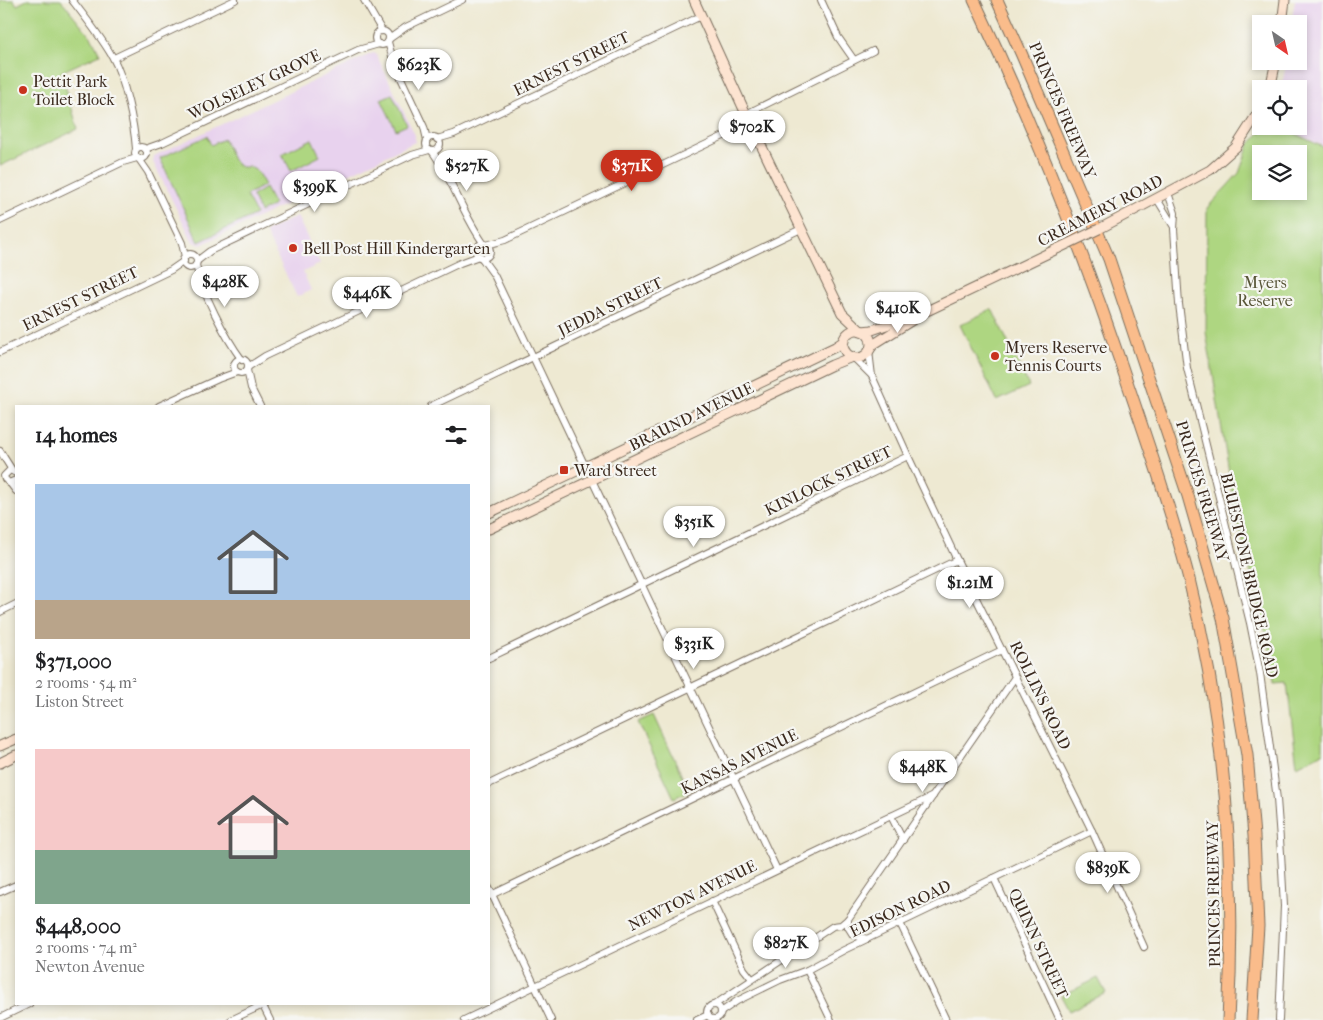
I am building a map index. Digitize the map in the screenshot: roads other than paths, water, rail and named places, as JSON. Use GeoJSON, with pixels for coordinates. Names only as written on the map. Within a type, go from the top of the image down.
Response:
{"type":"FeatureCollection","features":[{"type":"Feature","properties":{"kind":"highway","name":"PRINCES FREEWAY"},"geometry":{"type":"LineString","coordinates":[[974,0],[1066,212],[1137,411],[1165,495],[1188,576],[1205,652],[1226,796],[1231,888],[1231,961],[1228,1020]]}},
{"type":"Feature","properties":{"kind":"highway","name":"PRINCES FREEWAY"},"geometry":{"type":"LineString","coordinates":[[997,0],[1109,259],[1188,496],[1223,618],[1247,755],[1254,836],[1258,926],[1252,1020]]}},
{"type":"Feature","properties":{"kind":"street"},"geometry":{"type":"LineString","coordinates":[[72,0],[114,58],[125,92],[135,135],[148,172],[232,346],[245,364],[251,388]]}},
{"type":"Feature","properties":{"kind":"street"},"geometry":{"type":"LineString","coordinates":[[114,58],[235,0]]}},
{"type":"Feature","properties":{"kind":"street"},"geometry":{"type":"LineString","coordinates":[[364,0],[472,228],[478,253],[494,275],[777,870]]}},
{"type":"Feature","properties":{"kind":"street","name":"WOLSELEY GROVE"},"geometry":{"type":"LineString","coordinates":[[0,221],[462,0]]}},
{"type":"Feature","properties":{"kind":"street"},"geometry":{"type":"LineString","coordinates":[[694,0],[750,123],[842,313],[846,352],[853,358],[862,357],[869,350],[868,339],[842,313]]}},
{"type":"Feature","properties":{"kind":"street"},"geometry":{"type":"LineString","coordinates":[[820,0],[838,37],[854,60]]}},
{"type":"Feature","properties":{"kind":"street"},"geometry":{"type":"LineString","coordinates":[[1283,15],[1285,0]]}},
{"type":"Feature","properties":{"kind":"street","name":"ERNEST STREET"},"geometry":{"type":"LineString","coordinates":[[0,352],[701,16]]}},
{"type":"Feature","properties":{"kind":"street"},"geometry":{"type":"LineString","coordinates":[[746,114],[873,51]]}},
{"type":"Feature","properties":{"kind":"street","name":"CREAMERY ROAD"},"geometry":{"type":"LineString","coordinates":[[862,331],[872,330],[929,310],[1168,194],[1210,170],[1228,154],[1242,138],[1252,122]]}},
{"type":"Feature","properties":{"kind":"street"},"geometry":{"type":"LineString","coordinates":[[478,253],[486,257],[505,240],[750,123]]}},
{"type":"Feature","properties":{"kind":"street","name":"BLUESTONE BRIDGE ROAD"},"geometry":{"type":"LineString","coordinates":[[1168,194],[1174,211],[1179,304],[1188,368],[1250,623],[1260,673],[1274,780],[1284,906],[1279,1020]]}},
{"type":"Feature","properties":{"kind":"street","name":"BLUESTONE BRIDGE ROAD"},"geometry":{"type":"LineString","coordinates":[[1157,199],[1174,229]]}},
{"type":"Feature","properties":{"kind":"street"},"geometry":{"type":"LineString","coordinates":[[472,228],[485,244],[494,275]]}},
{"type":"Feature","properties":{"kind":"street","name":"JEDDA STREET"},"geometry":{"type":"LineString","coordinates":[[433,405],[801,229]]}},
{"type":"Feature","properties":{"kind":"street"},"geometry":{"type":"LineString","coordinates":[[245,364],[460,263],[478,253],[480,245],[505,240]]}},
{"type":"Feature","properties":{"kind":"street","name":"CREAMERY ROAD"},"geometry":{"type":"LineString","coordinates":[[869,350],[874,344],[929,310]]}},
{"type":"Feature","properties":{"kind":"street"},"geometry":{"type":"LineString","coordinates":[[844,340],[851,332],[862,331]]}},
{"type":"Feature","properties":{"kind":"street","name":"BRAUND AVENUE"},"geometry":{"type":"LineString","coordinates":[[490,513],[826,351],[844,340]]}},
{"type":"Feature","properties":{"kind":"street"},"geometry":{"type":"LineString","coordinates":[[232,346],[236,369],[251,388],[260,405]]}},
{"type":"Feature","properties":{"kind":"street","name":"ROLLINS ROAD"},"geometry":{"type":"LineString","coordinates":[[869,350],[868,357],[872,376],[908,456],[957,560],[1092,831],[1144,947]]}},
{"type":"Feature","properties":{"kind":"street","name":"ROLLINS ROAD"},"geometry":{"type":"LineString","coordinates":[[853,358],[872,376]]}},
{"type":"Feature","properties":{"kind":"street","name":"BRAUND AVENUE"},"geometry":{"type":"LineString","coordinates":[[490,529],[832,365],[853,358]]}},
{"type":"Feature","properties":{"kind":"street"},"geometry":{"type":"LineString","coordinates":[[236,369],[238,360],[245,364]]}},
{"type":"Feature","properties":{"kind":"street"},"geometry":{"type":"LineString","coordinates":[[236,369],[244,373],[245,364]]}},
{"type":"Feature","properties":{"kind":"street"},"geometry":{"type":"LineString","coordinates":[[161,405],[236,369]]}},
{"type":"Feature","properties":{"kind":"street"},"geometry":{"type":"LineString","coordinates":[[1,453],[15,488]]}},
{"type":"Feature","properties":{"kind":"street","name":"KINLOCK STREET"},"geometry":{"type":"LineString","coordinates":[[490,658],[908,456]]}},
{"type":"Feature","properties":{"kind":"street"},"geometry":{"type":"LineString","coordinates":[[0,485],[10,476]]}},
{"type":"Feature","properties":{"kind":"street"},"geometry":{"type":"LineString","coordinates":[[490,784],[957,560]]}},
{"type":"Feature","properties":{"kind":"street"},"geometry":{"type":"LineString","coordinates":[[0,612],[15,604]]}},
{"type":"Feature","properties":{"kind":"street","name":"KANSAS AVENUE"},"geometry":{"type":"LineString","coordinates":[[490,896],[1002,650]]}},
{"type":"Feature","properties":{"kind":"street"},"geometry":{"type":"LineString","coordinates":[[844,926],[1016,677]]}},
{"type":"Feature","properties":{"kind":"street"},"geometry":{"type":"LineString","coordinates":[[0,746],[15,738]]}},
{"type":"Feature","properties":{"kind":"street"},"geometry":{"type":"LineString","coordinates":[[0,763],[15,756]]}},
{"type":"Feature","properties":{"kind":"street","name":"NEWTON AVENUE"},"geometry":{"type":"LineString","coordinates":[[464,1020],[933,796]]}},
{"type":"Feature","properties":{"kind":"street"},"geometry":{"type":"LineString","coordinates":[[891,816],[903,840]]}},
{"type":"Feature","properties":{"kind":"street","name":"EDISON ROAD"},"geometry":{"type":"LineString","coordinates":[[721,1012],[737,1001],[780,980],[807,970],[844,950],[1092,831]]}},
{"type":"Feature","properties":{"kind":"street","name":"QUINN STREET"},"geometry":{"type":"LineString","coordinates":[[994,878],[1060,1020]]}},
{"type":"Feature","properties":{"kind":"street"},"geometry":{"type":"LineString","coordinates":[[0,892],[15,884]]}},
{"type":"Feature","properties":{"kind":"street"},"geometry":{"type":"LineString","coordinates":[[490,896],[551,1020]]}},
{"type":"Feature","properties":{"kind":"street"},"geometry":{"type":"LineString","coordinates":[[712,901],[744,969],[752,978]]}},
{"type":"Feature","properties":{"kind":"street"},"geometry":{"type":"LineString","coordinates":[[900,923],[946,1020]]}},
{"type":"Feature","properties":{"kind":"street"},"geometry":{"type":"LineString","coordinates":[[708,1015],[708,1008],[832,926],[844,926],[852,935],[868,939]]}},
{"type":"Feature","properties":{"kind":"street"},"geometry":{"type":"LineString","coordinates":[[844,950],[850,944],[852,935]]}},
{"type":"Feature","properties":{"kind":"street"},"geometry":{"type":"LineString","coordinates":[[807,970],[831,1020]]}},
{"type":"Feature","properties":{"kind":"street"},"geometry":{"type":"LineString","coordinates":[[0,1018],[28,1005]]}},
{"type":"Feature","properties":{"kind":"street"},"geometry":{"type":"LineString","coordinates":[[231,1020],[261,1005]]}},
{"type":"Feature","properties":{"kind":"street"},"geometry":{"type":"LineString","coordinates":[[263,1005],[270,1020]]}},
{"type":"Feature","properties":{"kind":"street"},"geometry":{"type":"LineString","coordinates":[[708,1015],[716,1019],[721,1012],[718,1006],[714,1005]]}},
{"type":"Feature","properties":{"kind":"street"},"geometry":{"type":"LineString","coordinates":[[697,1020],[708,1015]]}},
{"type":"Feature","properties":{"kind":"place","name":"Pettit Park Toilet Block"},"geometry":{"type":"Point","coordinates":[23,90]}},
{"type":"Feature","properties":{"kind":"place","name":"Bell Post Hill Kindergarten"},"geometry":{"type":"Point","coordinates":[293,248]}},
{"type":"Feature","properties":{"kind":"place","name":"Myers Reserve Tennis Courts"},"geometry":{"type":"Point","coordinates":[995,356]}},
{"type":"Feature","properties":{"kind":"place","name":"Ward Street"},"geometry":{"type":"Point","coordinates":[564,470]}},
{"type":"Feature","properties":{"kind":"park label","name":"Myers Reserve"},"geometry":{"type":"Point","coordinates":[1265,291]}}]}
